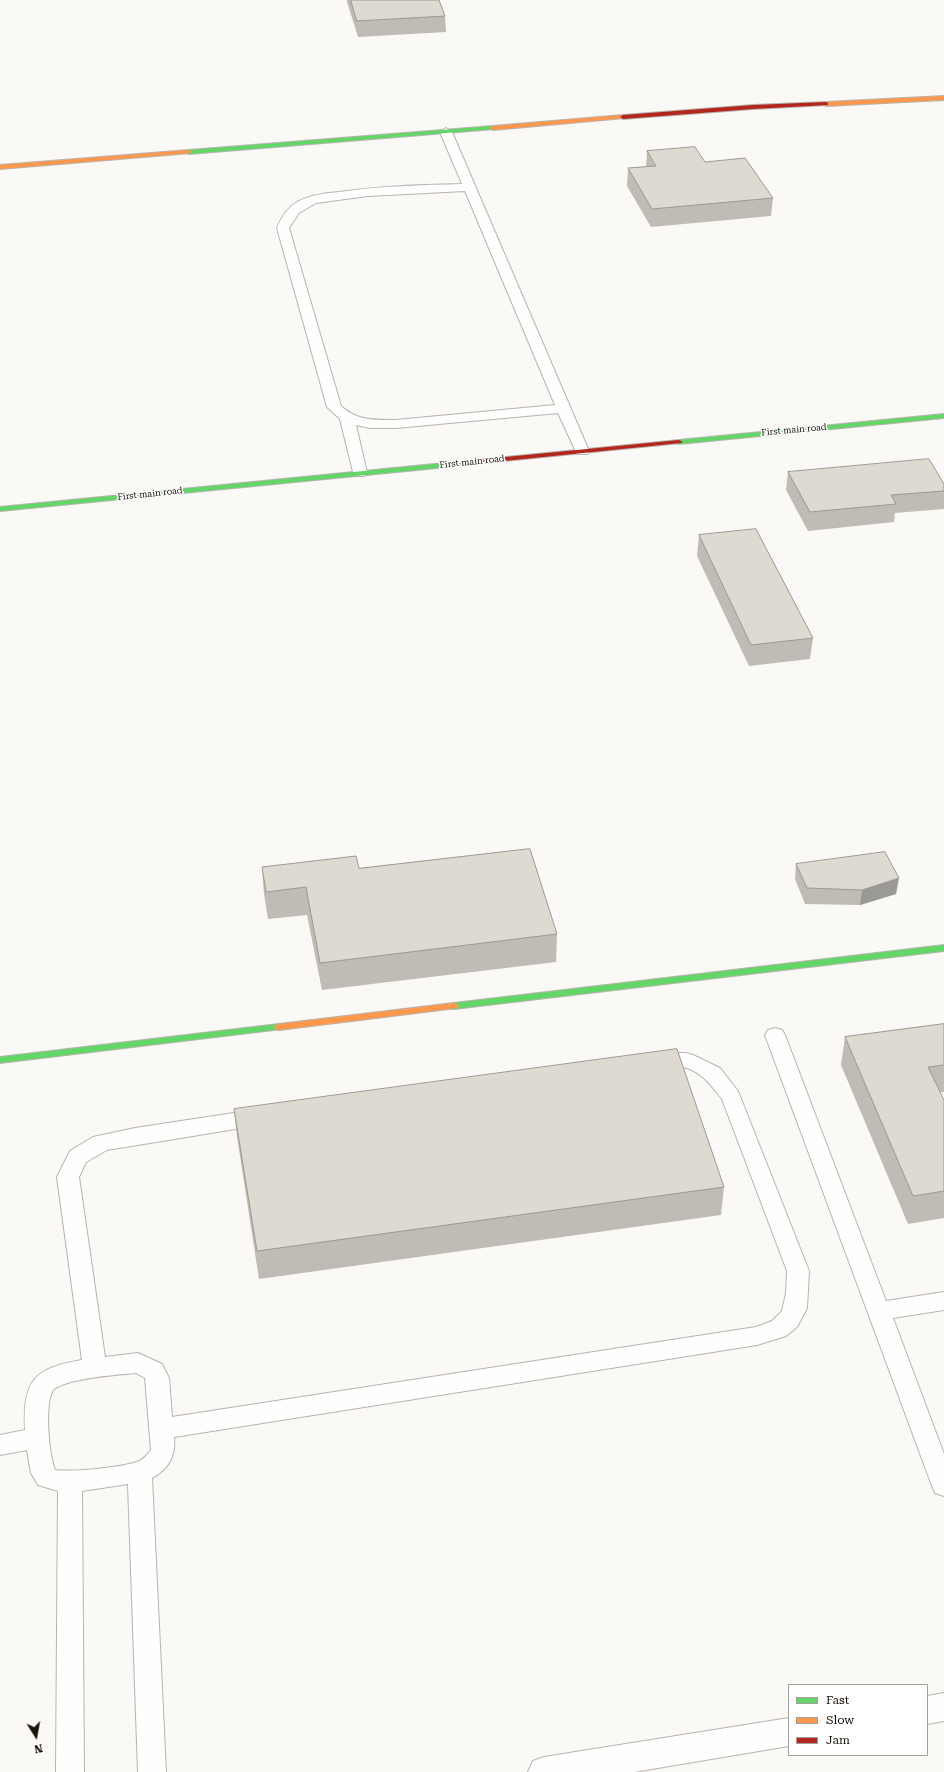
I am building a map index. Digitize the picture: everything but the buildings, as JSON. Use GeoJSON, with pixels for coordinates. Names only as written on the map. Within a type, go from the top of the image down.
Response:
{"type":"FeatureCollection","features":[{"type":"Feature","properties":{"kind":"street"},"geometry":{"type":"LineString","coordinates":[[0,167],[753,107],[944,98]]}},
{"type":"Feature","properties":{"kind":"street","name":"First main road"},"geometry":{"type":"LineString","coordinates":[[0,509],[944,416]]}},
{"type":"Feature","properties":{"kind":"street"},"geometry":{"type":"LineString","coordinates":[[0,1060],[944,948]]}},
{"type":"Feature","properties":{"kind":"street"},"geometry":{"type":"LineString","coordinates":[[928,1710],[944,1707]]}},
{"type":"Feature","properties":{"kind":"street"},"geometry":{"type":"LineString","coordinates":[[544,1772],[788,1732]]}},
{"type":"Feature","properties":{"kind":"lane"},"geometry":{"type":"LineString","coordinates":[[446,132],[582,451]]}},
{"type":"Feature","properties":{"kind":"lane"},"geometry":{"type":"LineString","coordinates":[[469,187],[379,192],[323,198],[306,202],[287,218],[283,228],[334,407],[347,419],[377,424],[396,424],[564,408]]}},
{"type":"Feature","properties":{"kind":"lane"},"geometry":{"type":"LineString","coordinates":[[347,419],[359,473]]}},
{"type":"Feature","properties":{"kind":"lane"},"geometry":{"type":"LineString","coordinates":[[775,1035],[944,1486]]}},
{"type":"Feature","properties":{"kind":"lane"},"geometry":{"type":"LineString","coordinates":[[162,1429],[749,1337],[783,1326],[794,1313],[798,1294],[798,1271],[731,1096],[713,1073],[686,1060],[651,1060],[637,1062]]}},
{"type":"Feature","properties":{"kind":"lane"},"geometry":{"type":"LineString","coordinates":[[95,1369],[68,1177],[78,1157],[101,1143],[135,1136],[277,1115]]}},
{"type":"Feature","properties":{"kind":"lane"},"geometry":{"type":"LineString","coordinates":[[878,1311],[944,1301]]}},
{"type":"Feature","properties":{"kind":"lane"},"geometry":{"type":"LineString","coordinates":[[138,1363],[154,1371],[162,1429],[163,1450],[159,1460],[150,1468],[140,1472],[70,1482],[56,1481],[46,1477],[42,1468],[38,1438],[38,1395],[42,1386],[48,1380],[60,1375],[138,1363]]}},
{"type":"Feature","properties":{"kind":"lane"},"geometry":{"type":"LineString","coordinates":[[0,1445],[38,1438]]}},
{"type":"Feature","properties":{"kind":"lane"},"geometry":{"type":"LineString","coordinates":[[140,1472],[152,1772]]}},
{"type":"Feature","properties":{"kind":"lane"},"geometry":{"type":"LineString","coordinates":[[70,1482],[70,1772]]}},
{"type":"Feature","properties":{"kind":"traffic: fast"},"geometry":{"type":"LineString","coordinates":[[189,152],[493,128]]}},
{"type":"Feature","properties":{"kind":"traffic: fast"},"geometry":{"type":"LineString","coordinates":[[679,442],[944,416]]}},
{"type":"Feature","properties":{"kind":"traffic: fast"},"geometry":{"type":"LineString","coordinates":[[0,509],[475,462]]}},
{"type":"Feature","properties":{"kind":"traffic: fast"},"geometry":{"type":"LineString","coordinates":[[454,1006],[944,948]]}},
{"type":"Feature","properties":{"kind":"traffic: fast"},"geometry":{"type":"LineString","coordinates":[[0,1060],[279,1027]]}},
{"type":"Feature","properties":{"kind":"traffic: slow"},"geometry":{"type":"LineString","coordinates":[[826,104],[944,98]]}},
{"type":"Feature","properties":{"kind":"traffic: slow"},"geometry":{"type":"LineString","coordinates":[[493,128],[623,117]]}},
{"type":"Feature","properties":{"kind":"traffic: slow"},"geometry":{"type":"LineString","coordinates":[[0,167],[189,152]]}},
{"type":"Feature","properties":{"kind":"traffic: slow"},"geometry":{"type":"LineString","coordinates":[[279,1027],[454,1006]]}},
{"type":"Feature","properties":{"kind":"traffic: jam"},"geometry":{"type":"LineString","coordinates":[[623,117],[753,107],[826,104]]}},
{"type":"Feature","properties":{"kind":"traffic: jam"},"geometry":{"type":"LineString","coordinates":[[475,462],[679,442]]}}]}
